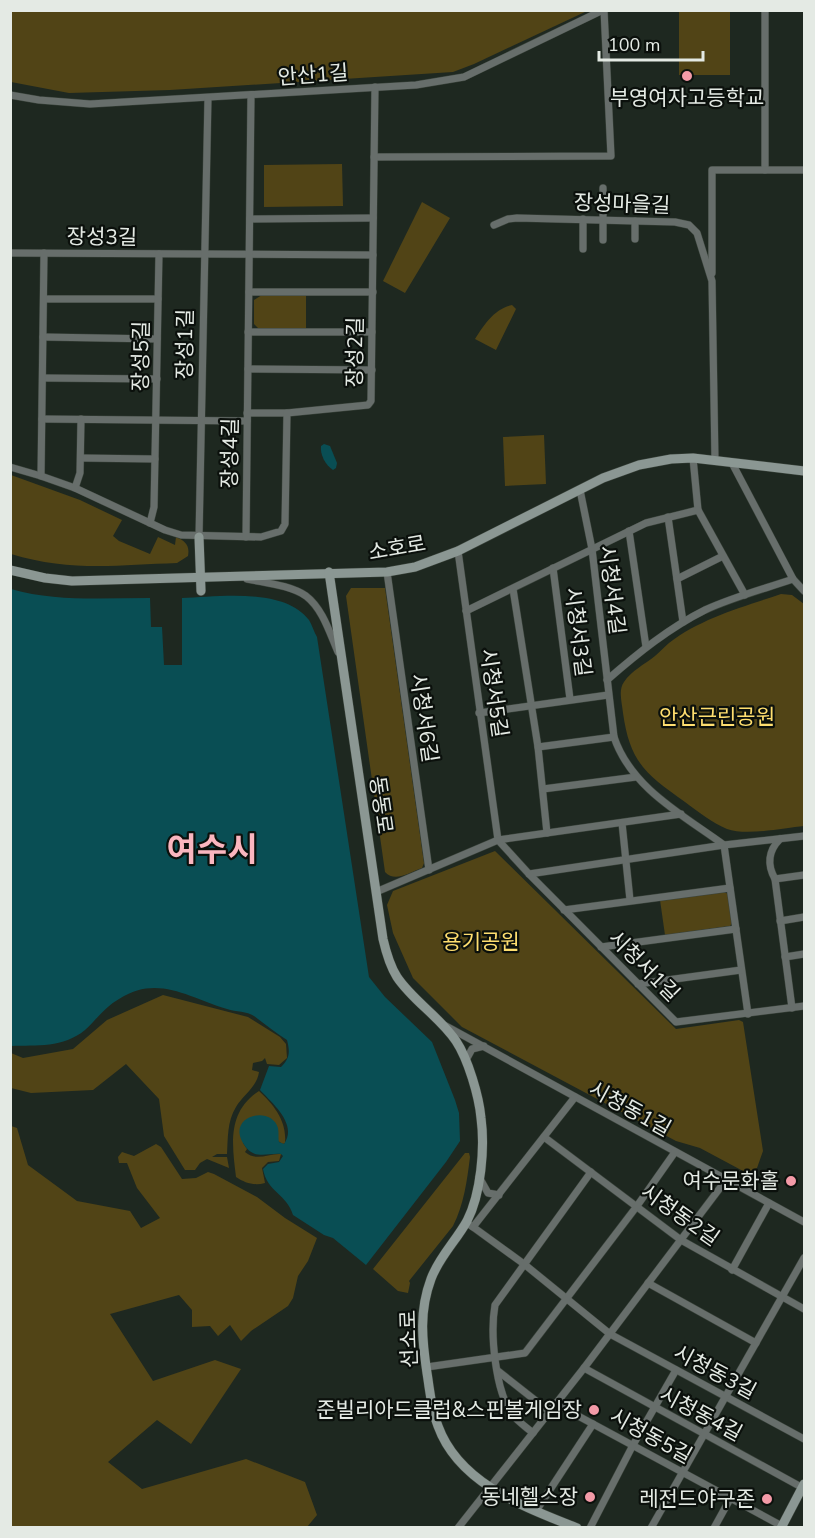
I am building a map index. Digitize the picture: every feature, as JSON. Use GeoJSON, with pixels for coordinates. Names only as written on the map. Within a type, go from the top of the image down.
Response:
{"type":"FeatureCollection","features":[{"type":"Feature","properties":{"kind":"street","name":"안산1길"},"geometry":{"type":"LineString","coordinates":[[10,95],[90,104],[416,86],[464,76],[603,10]]}},
{"type":"Feature","properties":{"kind":"street"},"geometry":{"type":"LineString","coordinates":[[374,157],[611,156],[603,10]]}},
{"type":"Feature","properties":{"kind":"street"},"geometry":{"type":"LineString","coordinates":[[765,10],[765,170],[804,170]]}},
{"type":"Feature","properties":{"kind":"street","name":"장성2길"},"geometry":{"type":"LineString","coordinates":[[287,413],[368,405],[371,401],[375,87]]}},
{"type":"Feature","properties":{"kind":"street","name":"장성4길"},"geometry":{"type":"LineString","coordinates":[[246,537],[251,95]]}},
{"type":"Feature","properties":{"kind":"street","name":"장성1길"},"geometry":{"type":"LineString","coordinates":[[201,591],[199,537],[208,98]]}},
{"type":"Feature","properties":{"kind":"street","name":"장성마을길"},"geometry":{"type":"LineString","coordinates":[[715,461],[712,170],[765,170]]}},
{"type":"Feature","properties":{"kind":"street"},"geometry":{"type":"LineString","coordinates":[[603,188],[603,240]]}},
{"type":"Feature","properties":{"kind":"street"},"geometry":{"type":"LineString","coordinates":[[250,219],[373,218]]}},
{"type":"Feature","properties":{"kind":"street","name":"장성마을길"},"geometry":{"type":"LineString","coordinates":[[494,225],[517,218],[679,223],[693,229],[699,237],[712,281]]}},
{"type":"Feature","properties":{"kind":"street"},"geometry":{"type":"LineString","coordinates":[[583,219],[583,249]]}},
{"type":"Feature","properties":{"kind":"street"},"geometry":{"type":"LineString","coordinates":[[635,221],[635,239]]}},
{"type":"Feature","properties":{"kind":"street"},"geometry":{"type":"LineString","coordinates":[[10,253],[45,253]]}},
{"type":"Feature","properties":{"kind":"street","name":"장성3길"},"geometry":{"type":"LineString","coordinates":[[41,476],[45,253],[373,255]]}},
{"type":"Feature","properties":{"kind":"street","name":"장성5길"},"geometry":{"type":"LineString","coordinates":[[150,523],[154,507],[159,254]]}},
{"type":"Feature","properties":{"kind":"street"},"geometry":{"type":"LineString","coordinates":[[249,292],[373,292]]}},
{"type":"Feature","properties":{"kind":"street"},"geometry":{"type":"LineString","coordinates":[[44,299],[158,299]]}},
{"type":"Feature","properties":{"kind":"street"},"geometry":{"type":"LineString","coordinates":[[248,332],[372,332]]}},
{"type":"Feature","properties":{"kind":"street"},"geometry":{"type":"LineString","coordinates":[[43,338],[157,339]]}},
{"type":"Feature","properties":{"kind":"street"},"geometry":{"type":"LineString","coordinates":[[248,369],[372,370]]}},
{"type":"Feature","properties":{"kind":"street"},"geometry":{"type":"LineString","coordinates":[[43,378],[157,379]]}},
{"type":"Feature","properties":{"kind":"street"},"geometry":{"type":"LineString","coordinates":[[10,467],[75,488],[181,535],[246,537],[275,534],[284,527],[287,413],[201,420],[42,419]]}},
{"type":"Feature","properties":{"kind":"street"},"geometry":{"type":"LineString","coordinates":[[75,488],[80,477],[81,419]]}},
{"type":"Feature","properties":{"kind":"street"},"geometry":{"type":"LineString","coordinates":[[81,458],[155,459]]}},
{"type":"Feature","properties":{"kind":"street"},"geometry":{"type":"LineString","coordinates":[[693,458],[698,510],[745,595]]}},
{"type":"Feature","properties":{"kind":"street","name":"소호로"},"geometry":{"type":"LineString","coordinates":[[10,570],[72,581],[387,572],[415,567],[458,551],[603,478],[639,465],[671,459],[693,458],[804,471]]}},
{"type":"Feature","properties":{"kind":"street"},"geometry":{"type":"LineString","coordinates":[[732,463],[793,579],[804,591]]}},
{"type":"Feature","properties":{"kind":"street","name":"시청서4길"},"geometry":{"type":"LineString","coordinates":[[580,490],[592,549],[614,737],[636,777],[647,788],[724,845]]}},
{"type":"Feature","properties":{"kind":"street","name":"시청서3길"},"geometry":{"type":"LineString","coordinates":[[466,611],[646,523],[698,510]]}},
{"type":"Feature","properties":{"kind":"street"},"geometry":{"type":"LineString","coordinates":[[668,516],[683,622]]}},
{"type":"Feature","properties":{"kind":"street"},"geometry":{"type":"LineString","coordinates":[[629,531],[646,646]]}},
{"type":"Feature","properties":{"kind":"street","name":"시청서5길"},"geometry":{"type":"LineString","coordinates":[[458,551],[498,840]]}},
{"type":"Feature","properties":{"kind":"street"},"geometry":{"type":"LineString","coordinates":[[677,579],[723,556]]}},
{"type":"Feature","properties":{"kind":"street","name":"시청서3길"},"geometry":{"type":"LineString","coordinates":[[553,568],[570,699]]}},
{"type":"Feature","properties":{"kind":"street","name":"동동로"},"geometry":{"type":"LineString","coordinates":[[329,572],[382,939],[392,966],[407,990],[441,1024]]}},
{"type":"Feature","properties":{"kind":"street","name":"시청서6길"},"geometry":{"type":"LineString","coordinates":[[387,572],[429,870]]}},
{"type":"Feature","properties":{"kind":"street"},"geometry":{"type":"LineString","coordinates":[[230,575],[286,588],[305,596],[320,612],[342,661]]}},
{"type":"Feature","properties":{"kind":"street"},"geometry":{"type":"LineString","coordinates":[[607,680],[646,646],[683,622],[716,605],[793,579]]}},
{"type":"Feature","properties":{"kind":"street"},"geometry":{"type":"LineString","coordinates":[[513,589],[538,747],[548,833]]}},
{"type":"Feature","properties":{"kind":"street"},"geometry":{"type":"LineString","coordinates":[[479,713],[608,695]]}},
{"type":"Feature","properties":{"kind":"street"},"geometry":{"type":"LineString","coordinates":[[538,747],[614,737]]}},
{"type":"Feature","properties":{"kind":"street"},"geometry":{"type":"LineString","coordinates":[[543,789],[636,777]]}},
{"type":"Feature","properties":{"kind":"street"},"geometry":{"type":"LineString","coordinates":[[376,892],[498,840],[681,814]]}},
{"type":"Feature","properties":{"kind":"street"},"geometry":{"type":"LineString","coordinates":[[622,823],[630,900]]}},
{"type":"Feature","properties":{"kind":"street"},"geometry":{"type":"LineString","coordinates":[[529,874],[724,845],[804,836]]}},
{"type":"Feature","properties":{"kind":"street"},"geometry":{"type":"LineString","coordinates":[[780,839],[770,853],[771,871],[775,879],[792,1008]]}},
{"type":"Feature","properties":{"kind":"street","name":"시청서1길"},"geometry":{"type":"LineString","coordinates":[[498,840],[676,1022],[804,1006]]}},
{"type":"Feature","properties":{"kind":"street"},"geometry":{"type":"LineString","coordinates":[[724,845],[748,1014]]}},
{"type":"Feature","properties":{"kind":"street"},"geometry":{"type":"LineString","coordinates":[[775,879],[804,875]]}},
{"type":"Feature","properties":{"kind":"street"},"geometry":{"type":"LineString","coordinates":[[564,910],[730,888]]}},
{"type":"Feature","properties":{"kind":"street"},"geometry":{"type":"LineString","coordinates":[[780,921],[804,917]]}},
{"type":"Feature","properties":{"kind":"street"},"geometry":{"type":"LineString","coordinates":[[601,946],[736,929]]}},
{"type":"Feature","properties":{"kind":"street"},"geometry":{"type":"LineString","coordinates":[[785,957],[804,954]]}},
{"type":"Feature","properties":{"kind":"street"},"geometry":{"type":"LineString","coordinates":[[638,984],[741,970]]}},
{"type":"Feature","properties":{"kind":"street","name":"시청동1길"},"geometry":{"type":"LineString","coordinates":[[441,1024],[804,1222]]}},
{"type":"Feature","properties":{"kind":"street","name":"선소로"},"geometry":{"type":"LineString","coordinates":[[441,1024],[456,1042],[465,1063],[481,1117],[482,1153],[469,1225],[441,1259],[426,1295],[422,1324],[432,1408],[438,1428],[449,1448],[473,1474],[491,1488],[536,1511],[577,1527]]}},
{"type":"Feature","properties":{"kind":"street"},"geometry":{"type":"LineString","coordinates":[[465,1063],[470,1052],[477,1047],[484,1046]]}},
{"type":"Feature","properties":{"kind":"street"},"geometry":{"type":"LineString","coordinates":[[469,1225],[500,1195],[575,1097]]}},
{"type":"Feature","properties":{"kind":"street","name":"시청동2길"},"geometry":{"type":"LineString","coordinates":[[544,1137],[681,1240],[804,1309]]}},
{"type":"Feature","properties":{"kind":"street"},"geometry":{"type":"LineString","coordinates":[[426,1367],[525,1353],[568,1299],[675,1152]]}},
{"type":"Feature","properties":{"kind":"street"},"geometry":{"type":"LineString","coordinates":[[533,1433],[513,1416],[501,1388],[492,1328],[495,1305],[591,1172]]}},
{"type":"Feature","properties":{"kind":"street"},"geometry":{"type":"LineString","coordinates":[[479,1177],[488,1193],[500,1195]]}},
{"type":"Feature","properties":{"kind":"street"},"geometry":{"type":"LineString","coordinates":[[458,1527],[584,1368],[726,1180]]}},
{"type":"Feature","properties":{"kind":"street"},"geometry":{"type":"LineString","coordinates":[[732,1270],[769,1203]]}},
{"type":"Feature","properties":{"kind":"street","name":"시청동3길"},"geometry":{"type":"LineString","coordinates":[[469,1225],[524,1264],[610,1334],[804,1438]]}},
{"type":"Feature","properties":{"kind":"street"},"geometry":{"type":"LineString","coordinates":[[651,1527],[804,1258]]}},
{"type":"Feature","properties":{"kind":"street"},"geometry":{"type":"LineString","coordinates":[[648,1283],[756,1343]]}},
{"type":"Feature","properties":{"kind":"street","name":"시청동4길"},"geometry":{"type":"LineString","coordinates":[[584,1368],[703,1435],[804,1486]]}},
{"type":"Feature","properties":{"kind":"street"},"geometry":{"type":"LineString","coordinates":[[590,1527],[675,1370]]}},
{"type":"Feature","properties":{"kind":"street"},"geometry":{"type":"LineString","coordinates":[[498,1371],[550,1412]]}},
{"type":"Feature","properties":{"kind":"street","name":"시청동5길"},"geometry":{"type":"LineString","coordinates":[[556,1404],[781,1527]]}},
{"type":"Feature","properties":{"kind":"street"},"geometry":{"type":"LineString","coordinates":[[536,1511],[593,1424]]}},
{"type":"Feature","properties":{"kind":"street"},"geometry":{"type":"LineString","coordinates":[[781,1527],[804,1486]]}},
{"type":"Feature","properties":{"kind":"street"},"geometry":{"type":"LineString","coordinates":[[714,1527],[730,1499]]}},
{"type":"Feature","properties":{"kind":"green space"},"geometry":{"type":"Polygon","coordinates":[[[10,11],[587,11],[453,72],[170,90],[69,93],[11,82],[10,11]]]}},
{"type":"Feature","properties":{"kind":"green space"},"geometry":{"type":"Polygon","coordinates":[[[679,11],[730,11],[730,75],[679,75],[679,11]]]}},
{"type":"Feature","properties":{"kind":"green space"},"geometry":{"type":"Polygon","coordinates":[[[342,164],[343,206],[264,207],[264,165],[342,164]]]}},
{"type":"Feature","properties":{"kind":"green space"},"geometry":{"type":"Polygon","coordinates":[[[422,202],[450,218],[405,293],[383,281],[422,202]]]}},
{"type":"Feature","properties":{"kind":"green space"},"geometry":{"type":"Polygon","coordinates":[[[262,295],[306,295],[306,328],[258,328],[254,324],[254,300],[262,295]]]}},
{"type":"Feature","properties":{"kind":"green space"},"geometry":{"type":"Polygon","coordinates":[[[512,305],[516,309],[496,350],[475,339],[495,314],[512,305]]]}},
{"type":"Feature","properties":{"kind":"green space"},"geometry":{"type":"Polygon","coordinates":[[[544,435],[546,484],[505,486],[503,437],[544,435]]]}},
{"type":"Feature","properties":{"kind":"green space"},"geometry":{"type":"Polygon","coordinates":[[[11,475],[80,500],[122,520],[113,536],[119,541],[150,554],[158,537],[175,545],[176,537],[186,544],[188,556],[177,563],[94,566],[32,560],[11,554],[11,475]]]}},
{"type":"Feature","properties":{"kind":"green space"},"geometry":{"type":"Polygon","coordinates":[[[351,588],[385,588],[424,863],[422,868],[398,877],[385,872],[346,596],[351,588]]]}},
{"type":"Feature","properties":{"kind":"green space","name":"안산근린공원"},"geometry":{"type":"Polygon","coordinates":[[[781,594],[792,595],[804,604],[804,826],[754,832],[735,831],[722,827],[700,813],[650,775],[642,766],[635,756],[626,730],[621,689],[630,674],[681,634],[723,614],[781,594]]]}},
{"type":"Feature","properties":{"kind":"green space","name":"용기공원"},"geometry":{"type":"Polygon","coordinates":[[[495,851],[676,1029],[739,1020],[743,1022],[763,1151],[757,1168],[743,1171],[700,1148],[676,1141],[462,1027],[413,978],[393,933],[387,905],[393,891],[495,851]]]}},
{"type":"Feature","properties":{"kind":"green space"},"geometry":{"type":"Polygon","coordinates":[[[724,892],[728,894],[732,923],[730,926],[665,935],[660,900],[724,892]]]}},
{"type":"Feature","properties":{"kind":"green space"},"geometry":{"type":"Polygon","coordinates":[[[163,995],[248,1017],[280,1037],[286,1044],[287,1058],[279,1065],[267,1064],[265,1058],[253,1063],[252,1070],[259,1072],[258,1077],[233,1112],[228,1130],[227,1154],[217,1154],[212,1157],[227,1157],[229,1168],[207,1159],[195,1170],[185,1170],[164,1136],[159,1099],[126,1064],[93,1090],[31,1093],[11,1088],[11,1053],[23,1058],[73,1049],[107,1020],[163,995]]]}},
{"type":"Feature","properties":{"kind":"green space"},"geometry":{"type":"Polygon","coordinates":[[[259,1091],[270,1102],[282,1121],[285,1143],[278,1141],[243,1143],[247,1149],[245,1152],[249,1155],[258,1157],[281,1154],[279,1161],[268,1162],[262,1168],[265,1183],[253,1184],[236,1177],[233,1141],[234,1129],[241,1109],[259,1091]]]}},
{"type":"Feature","properties":{"kind":"green space"},"geometry":{"type":"Polygon","coordinates":[[[11,1126],[17,1128],[28,1165],[77,1201],[130,1211],[141,1228],[160,1218],[137,1188],[127,1163],[119,1163],[118,1157],[122,1152],[134,1156],[156,1144],[161,1147],[182,1179],[196,1178],[208,1172],[214,1174],[257,1197],[317,1238],[308,1261],[298,1276],[293,1298],[288,1306],[251,1331],[241,1341],[230,1325],[218,1336],[210,1326],[192,1327],[192,1310],[179,1295],[110,1314],[153,1381],[215,1360],[241,1369],[191,1444],[157,1420],[108,1462],[142,1489],[246,1459],[305,1482],[317,1515],[307,1527],[11,1527],[11,1126]]]}},
{"type":"Feature","properties":{"kind":"green space"},"geometry":{"type":"Polygon","coordinates":[[[465,1153],[469,1153],[470,1157],[466,1184],[453,1226],[409,1281],[408,1293],[398,1291],[373,1269],[465,1153]]]}},
{"type":"Feature","properties":{"kind":"water"},"geometry":{"type":"Polygon","coordinates":[[[324,444],[330,446],[337,463],[333,470],[322,456],[321,446],[324,444]]]}},
{"type":"Feature","properties":{"kind":"water"},"geometry":{"type":"Polygon","coordinates":[[[11,589],[62,598],[150,598],[151,627],[162,627],[164,665],[182,665],[182,598],[250,596],[267,598],[283,602],[298,610],[309,620],[317,637],[369,977],[385,997],[432,1042],[459,1113],[460,1141],[366,1265],[333,1238],[324,1235],[293,1215],[286,1202],[265,1177],[263,1169],[268,1164],[279,1162],[283,1156],[253,1153],[241,1139],[239,1130],[242,1124],[253,1116],[261,1115],[274,1121],[278,1128],[279,1142],[284,1144],[288,1129],[282,1114],[260,1090],[269,1066],[281,1067],[288,1058],[287,1040],[254,1016],[173,990],[147,988],[114,1002],[85,1030],[68,1040],[40,1045],[11,1046],[11,589]]]}},
{"type":"Feature","properties":{"kind":"place","name":"부영여자고등학교"},"geometry":{"type":"Point","coordinates":[687,76]}},
{"type":"Feature","properties":{"kind":"place","name":"여수문화홀"},"geometry":{"type":"Point","coordinates":[791,1181]}},
{"type":"Feature","properties":{"kind":"place","name":"준빌리아드클럽&스핀볼게임장"},"geometry":{"type":"Point","coordinates":[594,1410]}},
{"type":"Feature","properties":{"kind":"place","name":"동네헬스장"},"geometry":{"type":"Point","coordinates":[590,1497]}},
{"type":"Feature","properties":{"kind":"place","name":"레전드야구존"},"geometry":{"type":"Point","coordinates":[767,1499]}},
{"type":"Feature","properties":{"kind":"district","name":"여수시"},"geometry":{"type":"Point","coordinates":[212,849]}}]}
